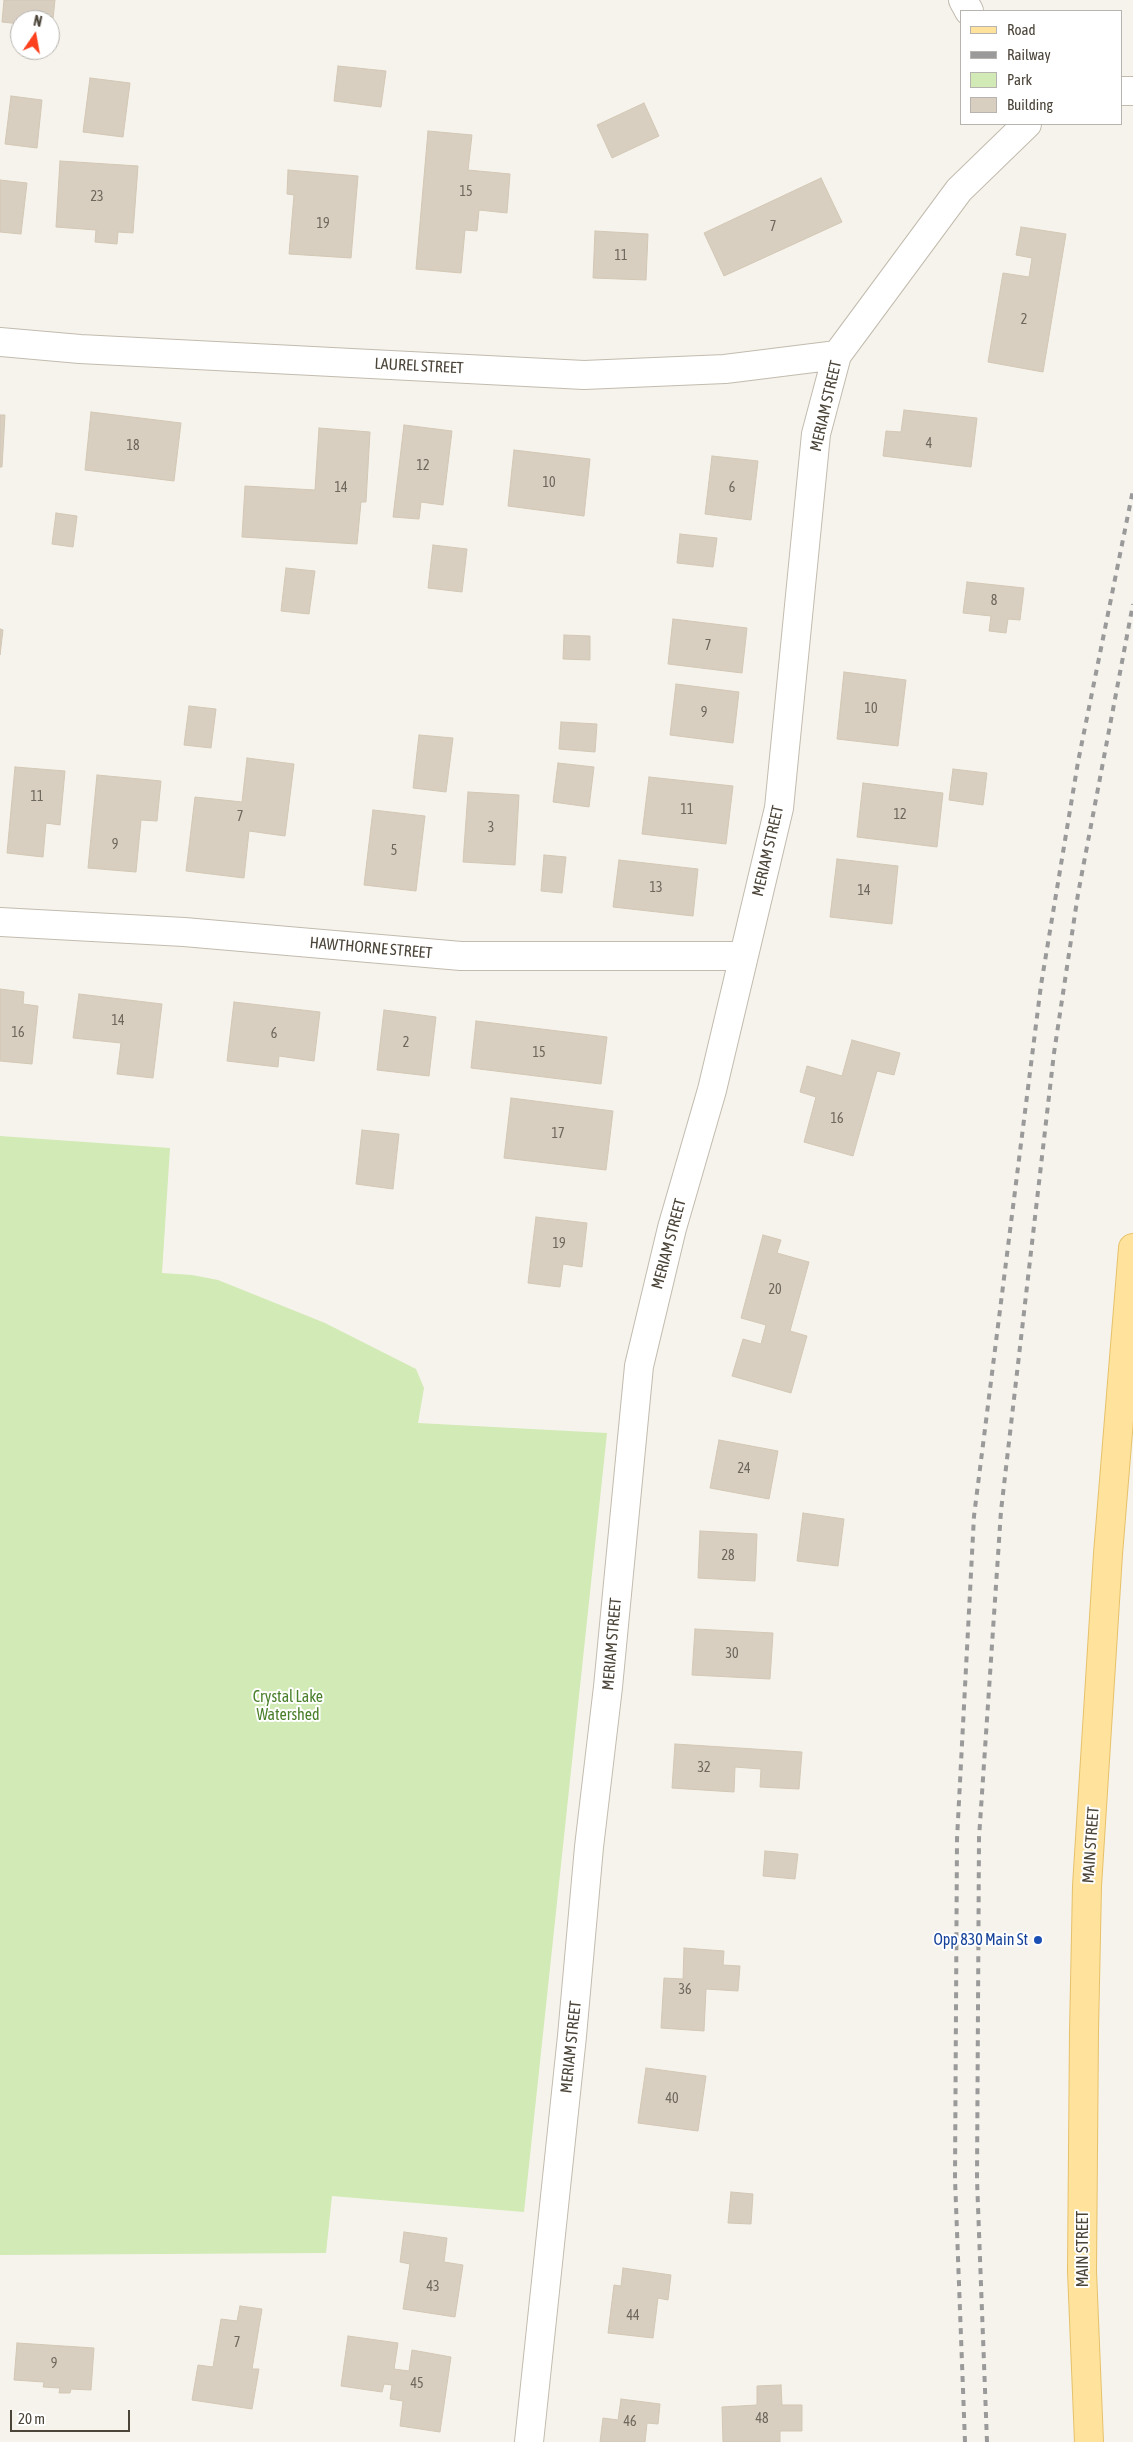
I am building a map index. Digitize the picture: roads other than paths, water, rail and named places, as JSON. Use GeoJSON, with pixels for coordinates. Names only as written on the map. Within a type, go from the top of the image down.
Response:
{"type":"FeatureCollection","features":[{"type":"Feature","properties":{"kind":"main road","name":"MAIN STREET"},"geometry":{"type":"LineString","coordinates":[[1089,2442],[1082,2271],[1087,1886],[1108,1554],[1133,1248]]}},
{"type":"Feature","properties":{"kind":"street","name":"MERIAM STREET"},"geometry":{"type":"LineString","coordinates":[[529,2442],[572,2036],[589,1847],[608,1687],[639,1366],[672,1228],[712,1090],[779,808],[816,434],[837,355],[959,190],[1026,125]]}},
{"type":"Feature","properties":{"kind":"street","name":"LAUREL STREET"},"geometry":{"type":"LineString","coordinates":[[0,342],[80,349],[584,375],[725,369],[837,355]]}},
{"type":"Feature","properties":{"kind":"street","name":"HAWTHORNE STREET"},"geometry":{"type":"LineString","coordinates":[[0,922],[184,932],[461,956],[743,956]]}},
{"type":"Feature","properties":{"kind":"railway"},"geometry":{"type":"LineString","coordinates":[[965,2442],[955,2179],[957,1839],[974,1516],[1041,985],[1078,762],[1133,490]]}},
{"type":"Feature","properties":{"kind":"railway"},"geometry":{"type":"LineString","coordinates":[[987,2442],[977,2180],[979,1838],[1001,1511],[1054,1053],[1078,894],[1133,604]]}},
{"type":"Feature","properties":{"kind":"place","name":"Opp 830 Main St"},"geometry":{"type":"Point","coordinates":[1038,1940]}},
{"type":"Feature","properties":{"kind":"park label","name":"Crystal Lake Watershed"},"geometry":{"type":"Point","coordinates":[288,1706]}}]}
